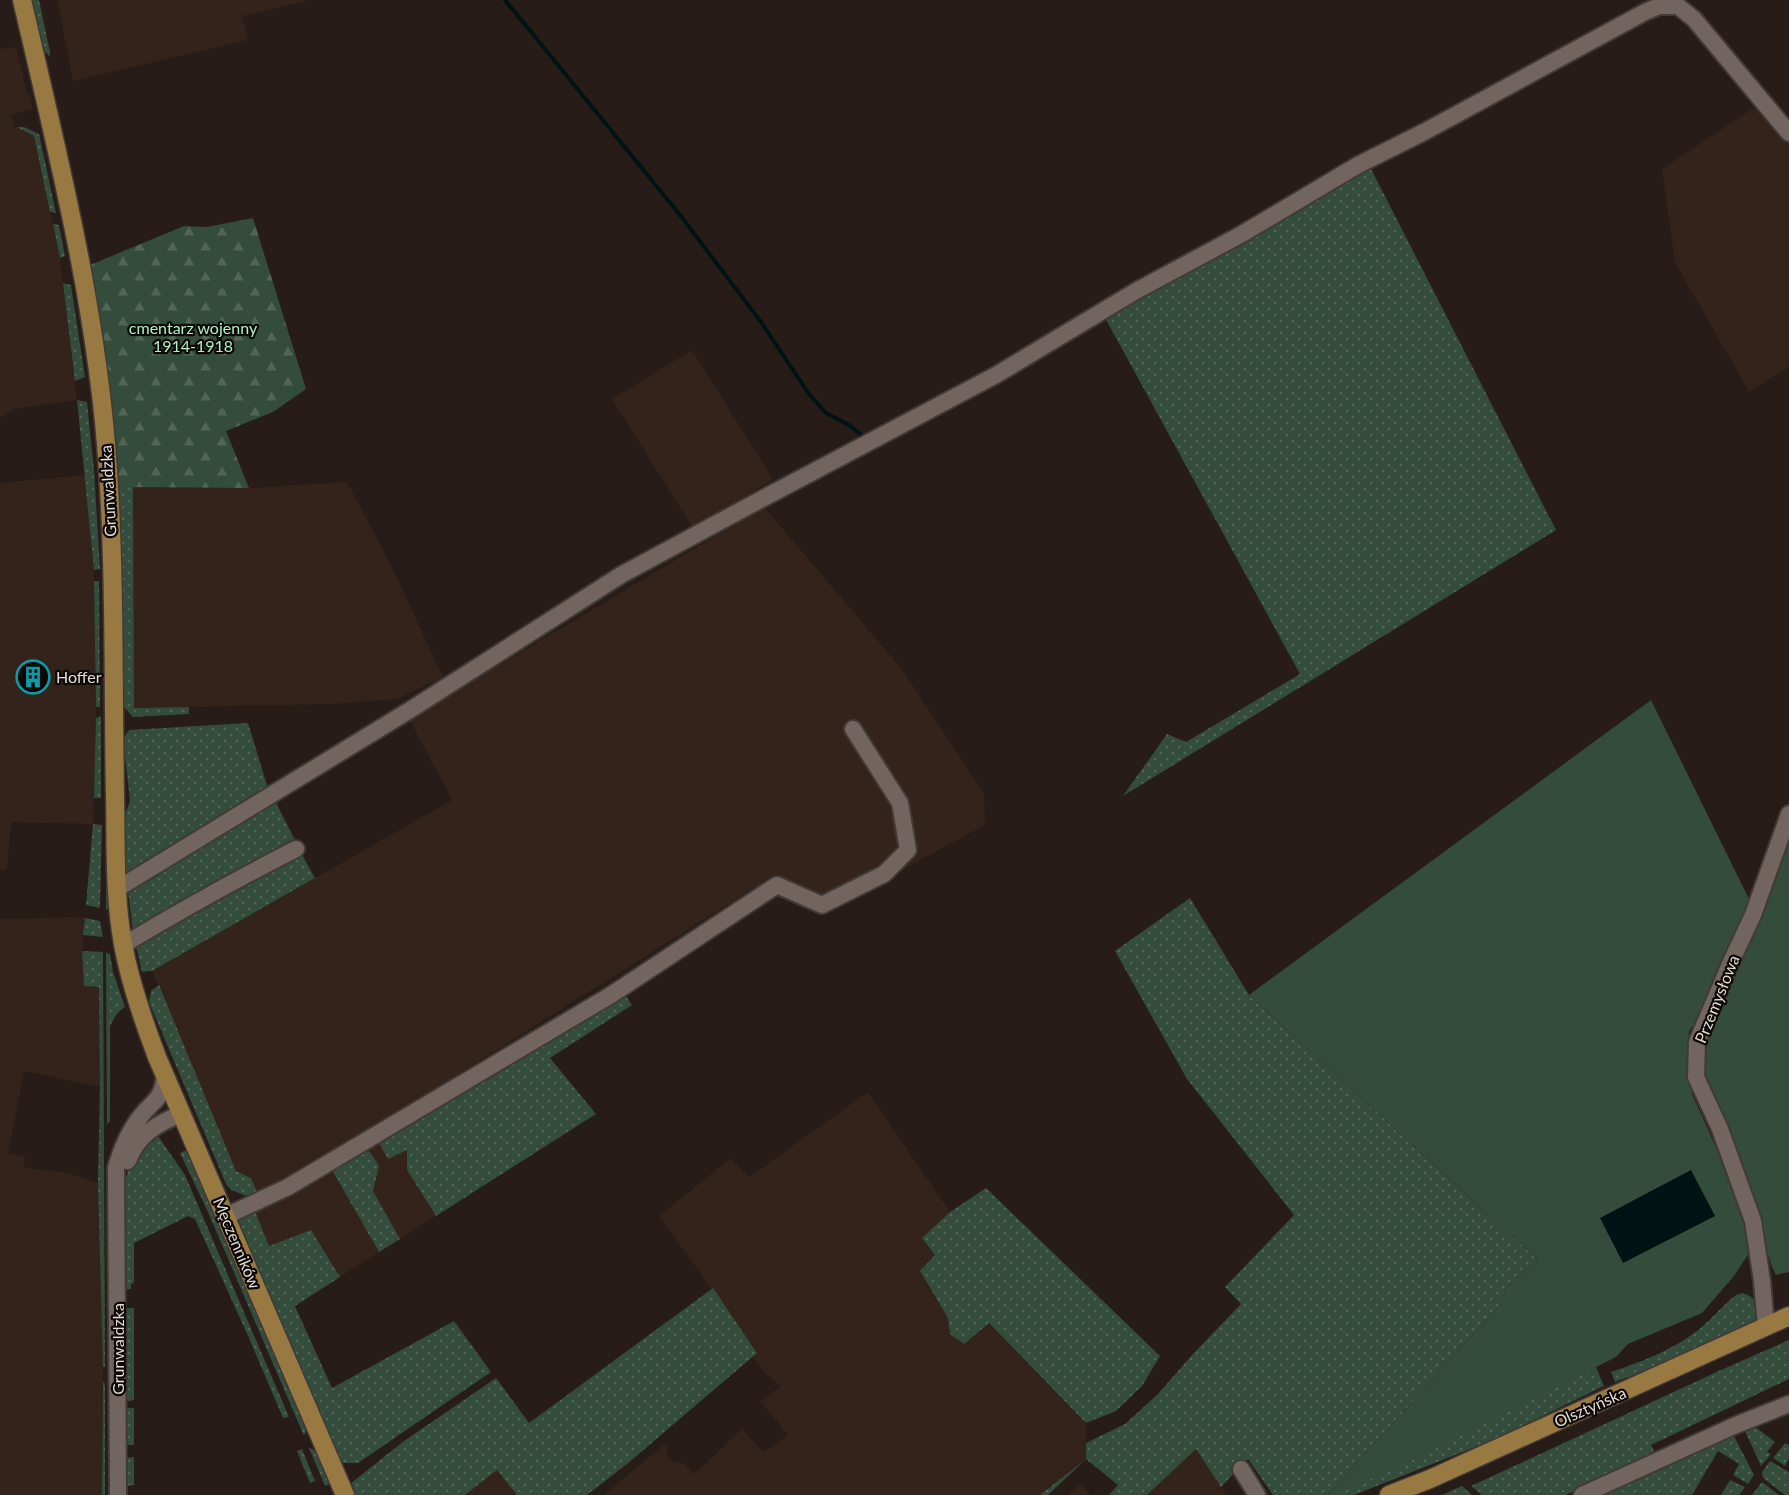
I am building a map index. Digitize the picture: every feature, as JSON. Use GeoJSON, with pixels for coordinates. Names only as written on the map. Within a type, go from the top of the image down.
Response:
{"type":"FeatureCollection","features":[{"type":"Feature","properties":{"kind":"main road","name":"Grunwaldzka"},"geometry":{"type":"LineString","coordinates":[[22,0],[70,207],[100,384],[108,470],[113,574],[117,889],[123,945],[134,990]]}},
{"type":"Feature","properties":{"kind":"main road","name":"Męczenników"},"geometry":{"type":"LineString","coordinates":[[134,990],[165,1076],[345,1495]]}},
{"type":"Feature","properties":{"kind":"main road","name":"Olsztyńska"},"geometry":{"type":"LineString","coordinates":[[1389,1495],[1441,1474],[1789,1316]]}},
{"type":"Feature","properties":{"kind":"street"},"geometry":{"type":"LineString","coordinates":[[117,889],[400,716],[621,575],[996,375],[1136,291],[1242,234],[1358,165],[1424,132],[1645,12],[1675,3],[1694,19],[1789,133]]}},
{"type":"Feature","properties":{"kind":"street"},"geometry":{"type":"LineString","coordinates":[[226,1216],[288,1187],[601,1001],[777,885],[822,905],[884,874],[908,850],[900,803],[853,729]]}},
{"type":"Feature","properties":{"kind":"street","name":"Przemysłowa"},"geometry":{"type":"LineString","coordinates":[[1766,1326],[1753,1221],[1720,1129],[1696,1077],[1697,1042],[1753,915],[1789,814]]}},
{"type":"Feature","properties":{"kind":"street"},"geometry":{"type":"LineString","coordinates":[[123,945],[172,915],[296,849]]}},
{"type":"Feature","properties":{"kind":"street","name":"Grunwaldzka"},"geometry":{"type":"LineString","coordinates":[[118,1495],[116,1168],[121,1150],[141,1116],[161,1095],[165,1076]]}},
{"type":"Feature","properties":{"kind":"street","name":"Grunwaldzka"},"geometry":{"type":"LineString","coordinates":[[117,1202],[131,1152],[160,1122],[182,1114]]}},
{"type":"Feature","properties":{"kind":"street"},"geometry":{"type":"LineString","coordinates":[[1582,1495],[1789,1404]]}},
{"type":"Feature","properties":{"kind":"street"},"geometry":{"type":"LineString","coordinates":[[1241,1469],[1257,1495]]}},
{"type":"Feature","properties":{"kind":"shaded area"},"geometry":{"type":"Polygon","coordinates":[[[57,0],[309,0],[242,16],[248,40],[73,81],[57,0]]]}},
{"type":"Feature","properties":{"kind":"shaded area"},"geometry":{"type":"Polygon","coordinates":[[[16,47],[33,108],[11,115],[15,128],[34,136],[60,258],[77,400],[15,409],[0,418],[0,49],[16,47]]]}},
{"type":"Feature","properties":{"kind":"shaded area"},"geometry":{"type":"Polygon","coordinates":[[[1758,105],[1789,143],[1789,367],[1749,392],[1675,262],[1662,169],[1758,105]]]}},
{"type":"Feature","properties":{"kind":"shaded area"},"geometry":{"type":"Polygon","coordinates":[[[692,350],[773,479],[693,528],[612,399],[692,350]]]}},
{"type":"Feature","properties":{"kind":"shaded area","name":"Hoffer"},"geometry":{"type":"Polygon","coordinates":[[[86,475],[94,570],[96,732],[93,824],[11,822],[7,869],[0,869],[0,483],[86,475]]]}},
{"type":"Feature","properties":{"kind":"shaded area"},"geometry":{"type":"Polygon","coordinates":[[[347,482],[391,565],[443,677],[397,699],[332,704],[134,708],[133,487],[249,488],[347,482]]]}},
{"type":"Feature","properties":{"kind":"shaded area"},"geometry":{"type":"Polygon","coordinates":[[[764,507],[902,669],[984,794],[985,825],[824,912],[794,898],[779,899],[768,879],[360,1136],[259,1196],[251,1178],[236,1171],[152,971],[452,800],[409,719],[764,507]]]}},
{"type":"Feature","properties":{"kind":"shaded area"},"geometry":{"type":"Polygon","coordinates":[[[85,917],[82,951],[84,986],[99,987],[100,1087],[24,1071],[8,1153],[25,1156],[24,1168],[65,1172],[98,1183],[103,1354],[102,1495],[0,1495],[0,919],[85,917]]]}},
{"type":"Feature","properties":{"kind":"shaded area"},"geometry":{"type":"Polygon","coordinates":[[[868,1092],[950,1212],[922,1238],[935,1255],[920,1271],[948,1318],[950,1334],[964,1344],[988,1323],[1086,1423],[1086,1459],[1040,1495],[604,1495],[668,1441],[667,1457],[674,1462],[683,1463],[694,1474],[742,1429],[763,1452],[788,1435],[760,1401],[781,1386],[765,1373],[752,1357],[757,1352],[659,1216],[731,1158],[749,1177],[868,1092]]]}},
{"type":"Feature","properties":{"kind":"shaded area"},"geometry":{"type":"Polygon","coordinates":[[[378,1141],[407,1149],[407,1170],[436,1216],[400,1239],[373,1191],[365,1150],[378,1141]]]}},
{"type":"Feature","properties":{"kind":"shaded area"},"geometry":{"type":"Polygon","coordinates":[[[332,1170],[379,1252],[340,1277],[311,1230],[269,1247],[255,1211],[332,1170]]]}},
{"type":"Feature","properties":{"kind":"shaded area"},"geometry":{"type":"Polygon","coordinates":[[[1691,1170],[1715,1216],[1623,1263],[1600,1218],[1691,1170]]]}},
{"type":"Feature","properties":{"kind":"shaded area"},"geometry":{"type":"Polygon","coordinates":[[[1196,1448],[1227,1495],[1147,1495],[1196,1448]]]}},
{"type":"Feature","properties":{"kind":"shaded area"},"geometry":{"type":"Polygon","coordinates":[[[497,1470],[517,1495],[465,1495],[497,1470]]]}},
{"type":"Feature","properties":{"kind":"shaded area"},"geometry":{"type":"Polygon","coordinates":[[[1080,1483],[1091,1495],[1068,1495],[1080,1483]]]}},
{"type":"Feature","properties":{"kind":"green space"},"geometry":{"type":"Polygon","coordinates":[[[29,0],[39,0],[50,57],[40,46],[29,0]]]}},
{"type":"Feature","properties":{"kind":"green space"},"geometry":{"type":"Polygon","coordinates":[[[17,127],[24,127],[39,134],[56,213],[50,212],[34,136],[17,127]]]}},
{"type":"Feature","properties":{"kind":"green space"},"geometry":{"type":"Polygon","coordinates":[[[1369,165],[1556,530],[1123,796],[1167,734],[1186,742],[1300,674],[1104,316],[1369,165]]]}},
{"type":"Feature","properties":{"kind":"green space","name":"cmentarz wojenny 1914-1918"},"geometry":{"type":"Polygon","coordinates":[[[253,218],[306,389],[273,412],[226,431],[249,488],[119,487],[90,265],[184,226],[207,227],[253,218]]]}},
{"type":"Feature","properties":{"kind":"green space"},"geometry":{"type":"Polygon","coordinates":[[[53,224],[59,225],[65,256],[60,258],[53,224]]]}},
{"type":"Feature","properties":{"kind":"green space"},"geometry":{"type":"Polygon","coordinates":[[[63,283],[71,285],[85,377],[75,381],[63,283]]]}},
{"type":"Feature","properties":{"kind":"green space"},"geometry":{"type":"Polygon","coordinates":[[[77,400],[87,402],[94,470],[100,569],[94,570],[77,400]]]}},
{"type":"Feature","properties":{"kind":"green space"},"geometry":{"type":"Polygon","coordinates":[[[119,487],[133,487],[134,708],[189,707],[189,714],[133,717],[121,704],[119,487]]]}},
{"type":"Feature","properties":{"kind":"green space"},"geometry":{"type":"Polygon","coordinates":[[[94,581],[99,581],[100,707],[96,707],[94,581]]]}},
{"type":"Feature","properties":{"kind":"green space"},"geometry":{"type":"Polygon","coordinates":[[[1651,700],[1750,901],[1707,1007],[1689,1031],[1687,1053],[1692,1094],[1743,1207],[1751,1250],[1734,1276],[1702,1313],[1628,1344],[1616,1357],[1403,1465],[1333,1495],[1328,1495],[1500,1305],[1506,1288],[1538,1260],[1249,995],[1651,700]]]}},
{"type":"Feature","properties":{"kind":"green space"},"geometry":{"type":"Polygon","coordinates":[[[101,716],[101,798],[94,798],[96,718],[101,716]]]}},
{"type":"Feature","properties":{"kind":"green space"},"geometry":{"type":"Polygon","coordinates":[[[248,723],[269,792],[125,879],[124,817],[130,801],[123,739],[129,730],[248,723]]]}},
{"type":"Feature","properties":{"kind":"green space"},"geometry":{"type":"Polygon","coordinates":[[[274,799],[296,842],[133,933],[128,890],[274,799]]]}},
{"type":"Feature","properties":{"kind":"green space"},"geometry":{"type":"Polygon","coordinates":[[[106,821],[109,822],[110,907],[106,910],[106,821]]]}},
{"type":"Feature","properties":{"kind":"green space"},"geometry":{"type":"Polygon","coordinates":[[[93,824],[102,825],[100,908],[86,905],[93,824]]]}},
{"type":"Feature","properties":{"kind":"green space"},"geometry":{"type":"Polygon","coordinates":[[[1789,834],[1789,1272],[1776,1275],[1742,1170],[1704,1080],[1705,1041],[1789,834]]]}},
{"type":"Feature","properties":{"kind":"green space"},"geometry":{"type":"Polygon","coordinates":[[[300,851],[315,878],[152,971],[142,972],[135,942],[300,851]]]}},
{"type":"Feature","properties":{"kind":"green space"},"geometry":{"type":"Polygon","coordinates":[[[1190,898],[1249,995],[1538,1260],[1506,1288],[1500,1305],[1328,1495],[1273,1495],[1248,1459],[1221,1487],[1196,1449],[1147,1495],[1109,1495],[1118,1485],[1086,1459],[1086,1443],[1125,1424],[1158,1394],[1241,1304],[1225,1287],[1294,1215],[1187,1079],[1115,951],[1190,898]]]}},
{"type":"Feature","properties":{"kind":"green space"},"geometry":{"type":"Polygon","coordinates":[[[85,918],[100,921],[103,937],[83,935],[85,918]]]}},
{"type":"Feature","properties":{"kind":"green space"},"geometry":{"type":"Polygon","coordinates":[[[82,951],[103,952],[105,1367],[103,1367],[98,1183],[99,987],[84,986],[82,951]]]}},
{"type":"Feature","properties":{"kind":"green space"},"geometry":{"type":"Polygon","coordinates":[[[106,953],[110,954],[113,972],[125,1007],[114,1018],[110,1026],[110,1121],[107,1124],[106,953]]]}},
{"type":"Feature","properties":{"kind":"green space"},"geometry":{"type":"Polygon","coordinates":[[[159,985],[236,1171],[251,1178],[259,1196],[254,1199],[231,1190],[226,1184],[149,1002],[151,991],[159,985]]]}},
{"type":"Feature","properties":{"kind":"green space"},"geometry":{"type":"Polygon","coordinates":[[[625,995],[632,1005],[550,1058],[596,1114],[436,1216],[407,1170],[407,1150],[388,1159],[378,1141],[625,995]]]}},
{"type":"Feature","properties":{"kind":"green space"},"geometry":{"type":"Polygon","coordinates":[[[156,1133],[185,1175],[289,1417],[283,1418],[195,1219],[188,1216],[134,1243],[134,1283],[131,1284],[131,1289],[122,1289],[122,1220],[125,1184],[134,1157],[156,1133]]]}},
{"type":"Feature","properties":{"kind":"green space"},"geometry":{"type":"Polygon","coordinates":[[[189,1149],[307,1428],[304,1436],[208,1212],[180,1153],[189,1149]]]}},
{"type":"Feature","properties":{"kind":"green space"},"geometry":{"type":"Polygon","coordinates":[[[365,1150],[370,1152],[379,1166],[373,1191],[400,1239],[379,1252],[332,1170],[365,1150]]]}},
{"type":"Feature","properties":{"kind":"green space"},"geometry":{"type":"Polygon","coordinates":[[[986,1188],[1160,1356],[1142,1386],[1116,1411],[1086,1423],[989,1323],[964,1344],[950,1334],[948,1318],[920,1271],[935,1255],[922,1238],[950,1212],[986,1188]]]}},
{"type":"Feature","properties":{"kind":"green space"},"geometry":{"type":"Polygon","coordinates":[[[255,1211],[269,1246],[311,1230],[340,1277],[295,1306],[332,1388],[454,1321],[491,1372],[358,1463],[339,1463],[238,1219],[255,1211]]]}},
{"type":"Feature","properties":{"kind":"green space"},"geometry":{"type":"Polygon","coordinates":[[[713,1288],[757,1353],[627,1464],[587,1495],[517,1495],[497,1470],[465,1495],[355,1495],[350,1484],[404,1441],[496,1378],[529,1423],[713,1288]]]}},
{"type":"Feature","properties":{"kind":"green space"},"geometry":{"type":"Polygon","coordinates":[[[1742,1293],[1750,1296],[1756,1302],[1763,1316],[1686,1355],[1615,1382],[1611,1372],[1645,1360],[1687,1338],[1736,1295],[1742,1293]]]}},
{"type":"Feature","properties":{"kind":"green space"},"geometry":{"type":"Polygon","coordinates":[[[125,1308],[134,1308],[134,1400],[126,1401],[124,1394],[125,1308]]]}},
{"type":"Feature","properties":{"kind":"green space"},"geometry":{"type":"Polygon","coordinates":[[[1789,1340],[1789,1379],[1651,1445],[1655,1453],[1566,1495],[1482,1495],[1471,1486],[1721,1370],[1789,1340]]]}},
{"type":"Feature","properties":{"kind":"green space"},"geometry":{"type":"Polygon","coordinates":[[[1596,1367],[1604,1386],[1493,1440],[1354,1495],[1332,1495],[1596,1367]]]}},
{"type":"Feature","properties":{"kind":"green space"},"geometry":{"type":"Polygon","coordinates":[[[103,1381],[105,1384],[105,1495],[102,1495],[103,1381]]]}},
{"type":"Feature","properties":{"kind":"green space"},"geometry":{"type":"Polygon","coordinates":[[[125,1408],[134,1408],[134,1445],[126,1445],[125,1408]]]}},
{"type":"Feature","properties":{"kind":"green space"},"geometry":{"type":"Polygon","coordinates":[[[1754,1426],[1775,1442],[1767,1452],[1771,1454],[1761,1466],[1745,1431],[1754,1426]]]}},
{"type":"Feature","properties":{"kind":"green space"},"geometry":{"type":"Polygon","coordinates":[[[1734,1436],[1754,1475],[1748,1484],[1733,1475],[1739,1464],[1718,1451],[1692,1495],[1603,1495],[1734,1436]]]}},
{"type":"Feature","properties":{"kind":"green space"},"geometry":{"type":"Polygon","coordinates":[[[1785,1443],[1789,1445],[1789,1458],[1785,1466],[1773,1458],[1785,1443]]]}},
{"type":"Feature","properties":{"kind":"green space"},"geometry":{"type":"Polygon","coordinates":[[[309,1448],[317,1451],[330,1484],[325,1486],[309,1448]]]}},
{"type":"Feature","properties":{"kind":"green space"},"geometry":{"type":"Polygon","coordinates":[[[302,1449],[315,1481],[310,1483],[297,1451],[302,1449]]]}},
{"type":"Feature","properties":{"kind":"green space"},"geometry":{"type":"Polygon","coordinates":[[[134,1457],[134,1485],[124,1486],[126,1458],[134,1457]]]}},
{"type":"Feature","properties":{"kind":"green space"},"geometry":{"type":"Polygon","coordinates":[[[1086,1459],[1048,1495],[1040,1495],[1086,1459]]]}},
{"type":"Feature","properties":{"kind":"green space"},"geometry":{"type":"Polygon","coordinates":[[[1770,1461],[1789,1472],[1789,1495],[1785,1495],[1763,1478],[1762,1472],[1770,1461]]]}},
{"type":"Feature","properties":{"kind":"green space"},"geometry":{"type":"Polygon","coordinates":[[[1730,1480],[1745,1487],[1739,1495],[1721,1495],[1730,1480]]]}},
{"type":"Feature","properties":{"kind":"green space"},"geometry":{"type":"Polygon","coordinates":[[[1762,1482],[1779,1495],[1752,1495],[1762,1482]]]}},
{"type":"Feature","properties":{"kind":"green space"},"geometry":{"type":"Polygon","coordinates":[[[1462,1486],[1472,1495],[1442,1495],[1462,1486]]]}},
{"type":"Feature","properties":{"kind":"waterway"},"geometry":{"type":"LineString","coordinates":[[505,0],[680,215],[761,322],[809,394],[826,413],[849,425],[860,434]]}},
{"type":"Feature","properties":{"kind":"place","name":"Hoffer"},"geometry":{"type":"Point","coordinates":[33,677]}}]}
